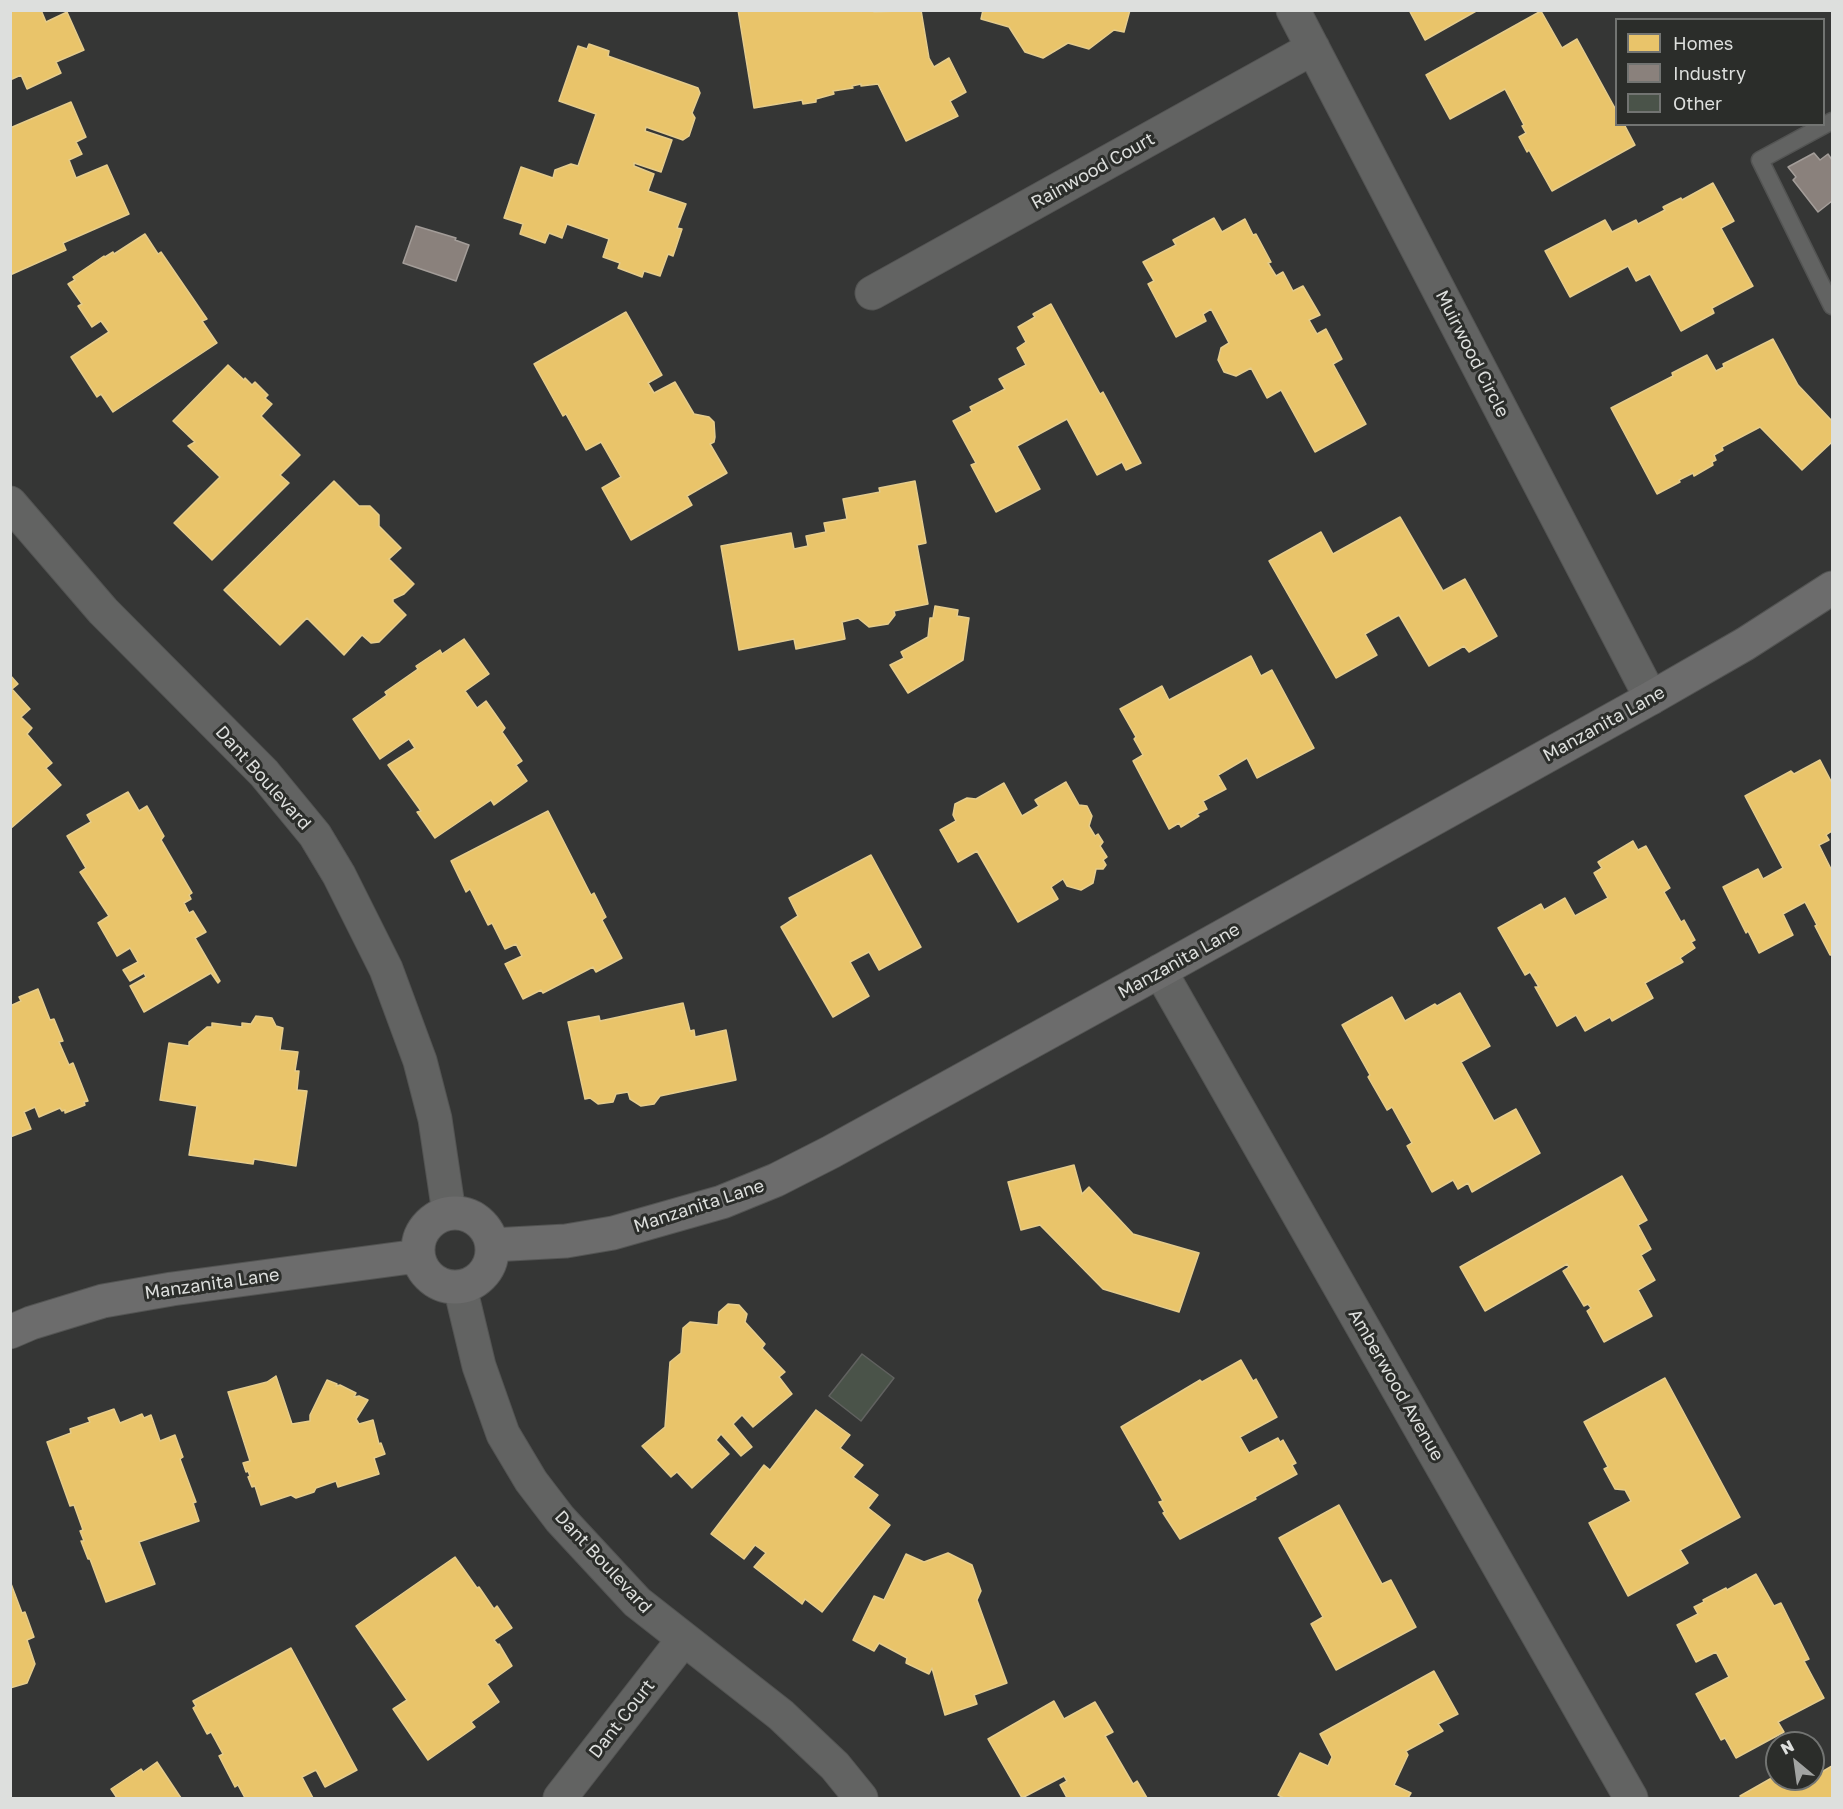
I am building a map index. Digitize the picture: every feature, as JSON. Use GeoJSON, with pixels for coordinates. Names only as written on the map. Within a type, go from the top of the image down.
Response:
{"type":"FeatureCollection","features":[{"type":"Feature","properties":{"kind":"street","name":"Muirwood Circle"},"geometry":{"type":"LineString","coordinates":[[1293,10],[1651,699]]}},
{"type":"Feature","properties":{"kind":"street","name":"Rainwood Court"},"geometry":{"type":"LineString","coordinates":[[872,293],[1313,48]]}},
{"type":"Feature","properties":{"kind":"street","name":"Dant Boulevard"},"geometry":{"type":"LineString","coordinates":[[10,502],[102,611],[264,773],[321,845],[386,969],[420,1061],[435,1119],[449,1213]]}},
{"type":"Feature","properties":{"kind":"street","name":"Manzanita Lane"},"geometry":{"type":"LineString","coordinates":[[492,1245],[566,1241],[613,1233],[722,1202],[776,1180],[842,1146],[1651,699],[1745,644],[1833,588]]}},
{"type":"Feature","properties":{"kind":"street","name":"Amberwood Avenue"},"geometry":{"type":"LineString","coordinates":[[1160,971],[1631,1798]]}},
{"type":"Feature","properties":{"kind":"street"},"geometry":{"type":"LineString","coordinates":[[449,1213],[464,1214],[478,1220],[487,1231],[492,1245],[491,1260],[485,1272],[475,1282],[460,1287],[446,1286],[433,1281],[423,1270],[418,1256],[419,1242],[425,1228],[436,1218],[449,1213]]}},
{"type":"Feature","properties":{"kind":"street","name":"Manzanita Lane"},"geometry":{"type":"LineString","coordinates":[[10,1332],[31,1323],[103,1301],[172,1289],[418,1256]]}},
{"type":"Feature","properties":{"kind":"street","name":"Dant Boulevard"},"geometry":{"type":"LineString","coordinates":[[460,1287],[479,1366],[493,1407],[503,1434],[531,1482],[579,1541],[629,1595],[683,1640],[781,1715],[835,1766],[861,1798]]}},
{"type":"Feature","properties":{"kind":"street","name":"Dant Court"},"geometry":{"type":"LineString","coordinates":[[560,1798],[683,1640]]}},
{"type":"Feature","properties":{"kind":"lane"},"geometry":{"type":"LineString","coordinates":[[1824,126],[1760,160],[1833,306]]}},
{"type":"Feature","properties":{"kind":"building: Homes"},"geometry":{"type":"Polygon","coordinates":[[[10,10],[41,10],[46,22],[67,12],[84,50],[56,62],[61,73],[27,89],[21,75],[10,80],[10,10]]]}},
{"type":"Feature","properties":{"kind":"building: Homes"},"geometry":{"type":"Polygon","coordinates":[[[738,10],[874,10],[874,12],[921,10],[929,58],[934,67],[949,58],[966,92],[950,101],[958,116],[906,141],[878,84],[861,86],[861,84],[852,86],[853,88],[833,91],[834,94],[816,99],[816,102],[803,104],[802,100],[754,108],[738,10]]]}},
{"type":"Feature","properties":{"kind":"building: Homes"},"geometry":{"type":"Polygon","coordinates":[[[983,10],[1130,10],[1124,32],[1114,30],[1089,49],[1068,43],[1043,58],[1025,52],[1009,27],[981,19],[983,10]]]}},
{"type":"Feature","properties":{"kind":"building: Homes"},"geometry":{"type":"Polygon","coordinates":[[[1409,10],[1478,10],[1425,40],[1409,10]]]}},
{"type":"Feature","properties":{"kind":"building: Homes"},"geometry":{"type":"Polygon","coordinates":[[[1541,11],[1562,48],[1577,39],[1615,108],[1615,126],[1625,126],[1635,145],[1552,191],[1519,137],[1526,133],[1522,126],[1524,125],[1505,89],[1450,119],[1426,75],[1541,11]]]}},
{"type":"Feature","properties":{"kind":"building: Homes"},"geometry":{"type":"Polygon","coordinates":[[[589,44],[609,51],[608,56],[698,88],[700,93],[692,113],[695,118],[689,136],[683,140],[646,127],[645,131],[672,140],[661,172],[634,163],[634,166],[654,174],[648,191],[686,204],[677,228],[682,229],[673,256],[668,254],[660,276],[644,271],[642,277],[618,268],[620,263],[603,257],[609,239],[567,224],[562,238],[549,233],[545,243],[520,234],[523,224],[504,218],[521,167],[553,178],[555,170],[571,164],[578,166],[596,114],[559,101],[578,46],[587,49],[589,44]]]}},
{"type":"Feature","properties":{"kind":"building: Homes"},"geometry":{"type":"Polygon","coordinates":[[[71,102],[86,137],[76,142],[82,154],[69,160],[76,178],[107,165],[129,214],[63,243],[66,250],[10,275],[10,128],[71,102]]]}},
{"type":"Feature","properties":{"kind":"building: Homes"},"geometry":{"type":"Polygon","coordinates":[[[1713,183],[1734,221],[1721,228],[1753,286],[1712,308],[1714,313],[1681,331],[1650,274],[1636,281],[1628,266],[1570,297],[1545,251],[1605,220],[1612,232],[1636,220],[1638,224],[1665,210],[1663,207],[1681,198],[1682,200],[1713,183]]]}},
{"type":"Feature","properties":{"kind":"building: Homes"},"geometry":{"type":"Polygon","coordinates":[[[1214,218],[1222,232],[1245,219],[1253,235],[1256,234],[1276,276],[1283,272],[1293,291],[1303,286],[1320,315],[1309,320],[1317,334],[1326,329],[1342,359],[1333,364],[1366,424],[1315,452],[1281,390],[1267,398],[1251,368],[1236,376],[1224,372],[1218,360],[1221,348],[1229,343],[1211,309],[1203,314],[1206,321],[1176,337],[1148,284],[1154,281],[1143,262],[1176,245],[1173,240],[1214,218]]]}},
{"type":"Feature","properties":{"kind":"building: Homes"},"geometry":{"type":"Polygon","coordinates":[[[145,234],[158,254],[161,252],[207,319],[202,321],[217,343],[113,412],[101,394],[97,397],[71,357],[109,332],[101,321],[92,327],[78,306],[82,304],[68,284],[75,280],[73,277],[104,256],[113,252],[114,254],[145,234]]]}},
{"type":"Feature","properties":{"kind":"building: Homes"},"geometry":{"type":"Polygon","coordinates":[[[1051,304],[1100,394],[1103,392],[1141,463],[1126,470],[1122,462],[1097,475],[1067,419],[1017,446],[1040,489],[996,512],[971,465],[976,463],[953,421],[972,411],[970,407],[1005,389],[999,379],[1026,365],[1017,348],[1026,342],[1018,327],[1035,317],[1033,314],[1051,304]]]}},
{"type":"Feature","properties":{"kind":"building: Homes"},"geometry":{"type":"Polygon","coordinates":[[[626,312],[662,375],[648,383],[654,393],[675,382],[694,414],[709,417],[714,422],[715,437],[714,442],[710,444],[727,473],[687,496],[692,505],[631,540],[602,488],[621,477],[601,442],[586,450],[566,414],[563,416],[534,364],[626,312]]]}},
{"type":"Feature","properties":{"kind":"building: Homes"},"geometry":{"type":"Polygon","coordinates":[[[1773,339],[1798,385],[1832,421],[1832,442],[1802,470],[1760,427],[1722,447],[1723,450],[1714,455],[1716,460],[1712,462],[1713,465],[1694,476],[1693,473],[1679,480],[1680,482],[1657,494],[1611,408],[1673,376],[1672,373],[1707,355],[1716,371],[1724,367],[1723,364],[1773,339]]]}},
{"type":"Feature","properties":{"kind":"building: Homes"},"geometry":{"type":"Polygon","coordinates":[[[228,365],[244,380],[245,378],[252,385],[255,382],[268,395],[265,398],[272,404],[261,416],[300,455],[280,475],[289,483],[212,560],[174,523],[220,477],[188,446],[195,442],[173,421],[228,365]]]}},
{"type":"Feature","properties":{"kind":"building: Homes"},"geometry":{"type":"Polygon","coordinates":[[[334,481],[359,506],[370,506],[379,515],[379,526],[401,548],[389,559],[414,584],[404,594],[393,599],[393,602],[406,615],[379,642],[371,643],[362,635],[344,655],[307,618],[280,645],[224,590],[334,481]]]}},
{"type":"Feature","properties":{"kind":"building: Homes"},"geometry":{"type":"Polygon","coordinates":[[[915,481],[926,543],[917,545],[928,604],[894,611],[895,615],[888,624],[869,627],[858,618],[842,622],[845,639],[796,649],[794,639],[739,650],[721,546],[791,533],[794,549],[808,546],[806,536],[826,532],[824,523],[847,519],[843,499],[880,492],[879,488],[915,481]]]}},
{"type":"Feature","properties":{"kind":"building: Homes"},"geometry":{"type":"Polygon","coordinates":[[[1400,517],[1443,591],[1465,579],[1497,636],[1469,652],[1464,646],[1429,666],[1399,615],[1365,634],[1377,655],[1336,678],[1269,561],[1321,532],[1333,554],[1400,517]]]}},
{"type":"Feature","properties":{"kind":"building: Homes"},"geometry":{"type":"Polygon","coordinates":[[[935,606],[958,610],[957,616],[969,618],[963,660],[908,693],[890,665],[904,658],[901,652],[928,637],[930,618],[933,618],[935,606]]]}},
{"type":"Feature","properties":{"kind":"building: Homes"},"geometry":{"type":"Polygon","coordinates":[[[464,639],[489,674],[465,691],[477,708],[486,701],[505,728],[502,732],[522,761],[516,765],[527,781],[494,805],[491,800],[435,838],[417,812],[421,811],[388,765],[415,748],[409,739],[380,759],[353,719],[387,695],[385,692],[418,669],[416,666],[440,650],[442,654],[464,639]]]}},
{"type":"Feature","properties":{"kind":"building: Homes"},"geometry":{"type":"Polygon","coordinates":[[[1251,656],[1261,676],[1272,670],[1314,748],[1257,778],[1247,758],[1218,775],[1226,789],[1203,801],[1207,809],[1181,827],[1179,823],[1169,829],[1133,761],[1143,755],[1120,709],[1162,686],[1169,700],[1251,656]]]}},
{"type":"Feature","properties":{"kind":"building: Homes"},"geometry":{"type":"Polygon","coordinates":[[[10,675],[18,684],[12,689],[30,709],[21,717],[32,728],[27,734],[52,763],[46,768],[61,785],[10,829],[10,675]]]}},
{"type":"Feature","properties":{"kind":"building: Homes"},"geometry":{"type":"Polygon","coordinates":[[[1820,760],[1832,783],[1832,831],[1826,835],[1829,840],[1819,845],[1832,871],[1832,955],[1815,926],[1817,925],[1805,902],[1783,914],[1793,935],[1759,953],[1748,931],[1746,933],[1723,887],[1758,869],[1763,879],[1783,868],[1745,796],[1791,771],[1794,774],[1820,760]]]}},
{"type":"Feature","properties":{"kind":"building: Homes"},"geometry":{"type":"Polygon","coordinates":[[[1066,782],[1079,805],[1087,806],[1092,816],[1089,826],[1095,836],[1098,834],[1103,842],[1100,846],[1107,857],[1103,860],[1106,865],[1103,869],[1096,869],[1093,883],[1081,890],[1067,886],[1063,879],[1051,887],[1058,899],[1018,922],[977,851],[958,862],[940,830],[956,821],[953,815],[955,804],[967,798],[976,799],[1004,783],[1022,816],[1039,806],[1035,800],[1066,782]]]}},
{"type":"Feature","properties":{"kind":"building: Homes"},"geometry":{"type":"Polygon","coordinates":[[[128,792],[139,811],[147,806],[164,836],[161,840],[192,893],[189,895],[191,899],[184,903],[189,913],[193,911],[206,932],[195,938],[220,981],[218,983],[211,973],[144,1012],[130,986],[146,977],[144,973],[130,981],[123,970],[138,962],[130,948],[117,956],[98,923],[109,916],[80,872],[86,868],[67,836],[91,822],[87,815],[128,792]]]}},
{"type":"Feature","properties":{"kind":"building: Homes"},"geometry":{"type":"Polygon","coordinates":[[[548,811],[591,895],[594,893],[606,917],[602,920],[622,958],[596,972],[593,967],[543,993],[541,990],[523,999],[505,964],[522,956],[516,944],[505,949],[492,923],[488,925],[470,889],[466,892],[451,861],[548,811]]]}},
{"type":"Feature","properties":{"kind":"building: Homes"},"geometry":{"type":"Polygon","coordinates":[[[1633,841],[1638,850],[1646,846],[1670,888],[1664,892],[1681,922],[1684,920],[1695,940],[1691,942],[1695,948],[1680,958],[1683,962],[1645,983],[1653,998],[1612,1021],[1610,1017],[1585,1031],[1576,1015],[1557,1026],[1535,987],[1539,987],[1530,972],[1525,975],[1498,928],[1541,904],[1544,910],[1565,898],[1575,916],[1608,898],[1594,873],[1602,868],[1598,862],[1633,841]]]}},
{"type":"Feature","properties":{"kind":"building: Homes"},"geometry":{"type":"Polygon","coordinates":[[[871,855],[921,947],[879,970],[869,952],[850,962],[869,996],[833,1017],[781,927],[798,916],[789,898],[871,855]]]}},
{"type":"Feature","properties":{"kind":"building: Homes"},"geometry":{"type":"Polygon","coordinates":[[[38,989],[50,1020],[54,1019],[63,1041],[59,1042],[69,1065],[73,1063],[88,1101],[84,1102],[85,1105],[65,1113],[65,1110],[62,1111],[60,1108],[39,1117],[35,1107],[24,1112],[31,1129],[10,1137],[10,1006],[21,1001],[19,997],[38,989]]]}},
{"type":"Feature","properties":{"kind":"building: Homes"},"geometry":{"type":"Polygon","coordinates":[[[1460,993],[1490,1046],[1461,1062],[1494,1121],[1516,1109],[1540,1153],[1472,1192],[1468,1183],[1458,1189],[1453,1180],[1432,1192],[1407,1146],[1412,1143],[1392,1107],[1387,1110],[1342,1025],[1392,997],[1405,1021],[1460,993]]]}},
{"type":"Feature","properties":{"kind":"building: Homes"},"geometry":{"type":"Polygon","coordinates":[[[683,1003],[690,1031],[694,1030],[695,1037],[726,1030],[736,1080],[660,1096],[654,1104],[641,1106],[630,1099],[628,1092],[616,1094],[613,1102],[598,1104],[590,1098],[585,1099],[568,1022],[599,1016],[600,1021],[683,1003]]]}},
{"type":"Feature","properties":{"kind":"building: Homes"},"geometry":{"type":"Polygon","coordinates":[[[256,1016],[272,1018],[276,1026],[283,1028],[280,1050],[298,1052],[295,1071],[299,1071],[297,1090],[307,1091],[296,1166],[254,1159],[253,1164],[189,1155],[197,1106],[160,1100],[169,1043],[189,1046],[189,1042],[207,1027],[212,1027],[212,1023],[242,1027],[242,1023],[251,1024],[256,1016]]]}},
{"type":"Feature","properties":{"kind":"building: Homes"},"geometry":{"type":"Polygon","coordinates":[[[1074,1165],[1082,1194],[1089,1187],[1133,1234],[1199,1253],[1179,1312],[1103,1289],[1040,1225],[1021,1230],[1008,1182],[1074,1165]]]}},
{"type":"Feature","properties":{"kind":"building: Homes"},"geometry":{"type":"Polygon","coordinates":[[[1622,1176],[1647,1220],[1638,1225],[1651,1249],[1641,1255],[1655,1280],[1638,1290],[1652,1316],[1604,1342],[1587,1311],[1591,1308],[1588,1304],[1584,1306],[1563,1271],[1569,1267],[1567,1264],[1485,1311],[1460,1267],[1622,1176]]]}},
{"type":"Feature","properties":{"kind":"building: Homes"},"geometry":{"type":"Polygon","coordinates":[[[728,1304],[739,1305],[747,1314],[745,1322],[765,1344],[762,1348],[785,1372],[779,1377],[792,1394],[753,1427],[742,1415],[733,1424],[752,1447],[741,1456],[721,1434],[716,1440],[729,1454],[692,1488],[677,1472],[671,1477],[642,1446],[665,1427],[670,1362],[681,1353],[683,1328],[690,1322],[718,1325],[719,1312],[728,1304]]]}},
{"type":"Feature","properties":{"kind":"building: Homes"},"geometry":{"type":"Polygon","coordinates":[[[1241,1360],[1253,1381],[1256,1379],[1277,1417],[1240,1437],[1249,1453],[1278,1438],[1280,1442],[1283,1440],[1296,1463],[1292,1465],[1297,1474],[1255,1497],[1256,1499],[1180,1539],[1163,1513],[1165,1512],[1159,1502],[1163,1501],[1121,1427],[1200,1380],[1202,1382],[1241,1360]]]}},
{"type":"Feature","properties":{"kind":"building: Homes"},"geometry":{"type":"Polygon","coordinates":[[[276,1376],[292,1424],[310,1421],[310,1415],[327,1380],[356,1393],[354,1397],[359,1396],[368,1400],[356,1419],[359,1424],[373,1420],[379,1444],[381,1443],[385,1454],[374,1458],[379,1474],[338,1487],[336,1481],[296,1498],[291,1495],[261,1505],[255,1486],[252,1487],[248,1477],[250,1476],[243,1463],[250,1461],[228,1392],[267,1382],[276,1376]]]}},
{"type":"Feature","properties":{"kind":"building: Homes"},"geometry":{"type":"Polygon","coordinates":[[[1665,1378],[1740,1517],[1680,1550],[1688,1563],[1628,1596],[1589,1523],[1631,1501],[1625,1490],[1615,1489],[1604,1469],[1608,1467],[1584,1422],[1665,1378]]]}},
{"type":"Feature","properties":{"kind":"building: Homes"},"geometry":{"type":"Polygon","coordinates":[[[114,1409],[120,1423],[142,1414],[144,1418],[151,1415],[160,1441],[175,1435],[183,1457],[180,1459],[196,1502],[193,1503],[199,1521],[139,1542],[155,1584],[106,1602],[81,1541],[84,1541],[80,1531],[83,1530],[74,1505],[70,1506],[47,1442],[71,1433],[70,1429],[90,1422],[88,1418],[114,1409]]]}},
{"type":"Feature","properties":{"kind":"building: Homes"},"geometry":{"type":"Polygon","coordinates":[[[816,1410],[850,1435],[840,1448],[863,1465],[853,1477],[878,1495],[868,1508],[890,1525],[822,1612],[805,1599],[802,1604],[754,1567],[766,1553],[755,1545],[744,1559],[711,1534],[764,1465],[770,1470],[816,1410]]]}},
{"type":"Feature","properties":{"kind":"building: Homes"},"geometry":{"type":"Polygon","coordinates":[[[1339,1505],[1382,1584],[1391,1580],[1416,1627],[1336,1670],[1311,1624],[1323,1617],[1279,1538],[1339,1505]]]}},
{"type":"Feature","properties":{"kind":"building: Homes"},"geometry":{"type":"Polygon","coordinates":[[[948,1553],[972,1565],[981,1591],[977,1600],[1007,1683],[974,1695],[977,1704],[945,1715],[932,1668],[929,1674],[906,1663],[907,1658],[879,1643],[874,1651],[853,1640],[874,1596],[884,1600],[906,1554],[924,1562],[948,1553]]]}},
{"type":"Feature","properties":{"kind":"building: Homes"},"geometry":{"type":"Polygon","coordinates":[[[455,1557],[477,1588],[479,1587],[494,1609],[497,1606],[512,1628],[494,1640],[499,1644],[512,1666],[487,1684],[499,1702],[471,1722],[475,1727],[428,1760],[393,1709],[407,1700],[356,1626],[455,1557]]]}},
{"type":"Feature","properties":{"kind":"building: Homes"},"geometry":{"type":"Polygon","coordinates":[[[1756,1574],[1774,1606],[1781,1603],[1809,1659],[1804,1661],[1824,1698],[1778,1722],[1783,1731],[1765,1731],[1765,1742],[1736,1758],[1725,1738],[1721,1740],[1696,1694],[1729,1677],[1716,1652],[1696,1662],[1677,1625],[1698,1614],[1694,1607],[1704,1602],[1703,1600],[1726,1588],[1727,1590],[1756,1574]]]}},
{"type":"Feature","properties":{"kind":"building: Homes"},"geometry":{"type":"Polygon","coordinates":[[[10,1581],[34,1637],[27,1640],[35,1664],[27,1683],[10,1688],[10,1581]]]}},
{"type":"Feature","properties":{"kind":"building: Homes"},"geometry":{"type":"Polygon","coordinates":[[[291,1648],[357,1770],[325,1787],[316,1770],[302,1777],[313,1798],[245,1798],[238,1785],[235,1787],[219,1756],[223,1754],[211,1732],[207,1734],[193,1708],[196,1706],[193,1701],[291,1648]]]}},
{"type":"Feature","properties":{"kind":"building: Homes"},"geometry":{"type":"Polygon","coordinates":[[[1434,1671],[1458,1714],[1438,1724],[1443,1731],[1406,1751],[1408,1755],[1394,1785],[1411,1793],[1408,1798],[1284,1798],[1278,1795],[1300,1753],[1328,1766],[1332,1757],[1320,1734],[1434,1671]]]}},
{"type":"Feature","properties":{"kind":"building: Homes"},"geometry":{"type":"Polygon","coordinates":[[[1054,1701],[1064,1719],[1095,1702],[1113,1732],[1105,1736],[1133,1784],[1137,1781],[1147,1798],[1067,1798],[1060,1785],[1067,1781],[1064,1776],[1022,1798],[988,1739],[1054,1701]]]}},
{"type":"Feature","properties":{"kind":"building: Homes"},"geometry":{"type":"Polygon","coordinates":[[[157,1762],[181,1798],[117,1798],[111,1789],[141,1769],[143,1772],[157,1762]]]}},
{"type":"Feature","properties":{"kind":"building: Homes"},"geometry":{"type":"Polygon","coordinates":[[[1832,1766],[1832,1798],[1741,1798],[1740,1796],[1765,1782],[1765,1791],[1825,1791],[1825,1770],[1832,1766]]]}},
{"type":"Feature","properties":{"kind":"building: Industry"},"geometry":{"type":"Polygon","coordinates":[[[1814,153],[1820,160],[1828,154],[1832,160],[1832,201],[1818,212],[1793,180],[1796,177],[1788,167],[1814,153]]]}},
{"type":"Feature","properties":{"kind":"building: Industry"},"geometry":{"type":"Polygon","coordinates":[[[416,226],[456,238],[455,240],[469,245],[456,281],[403,263],[416,226]]]}},
{"type":"Feature","properties":{"kind":"building: Other"},"geometry":{"type":"Polygon","coordinates":[[[862,1354],[894,1378],[861,1421],[829,1396],[862,1354]]]}}]}
